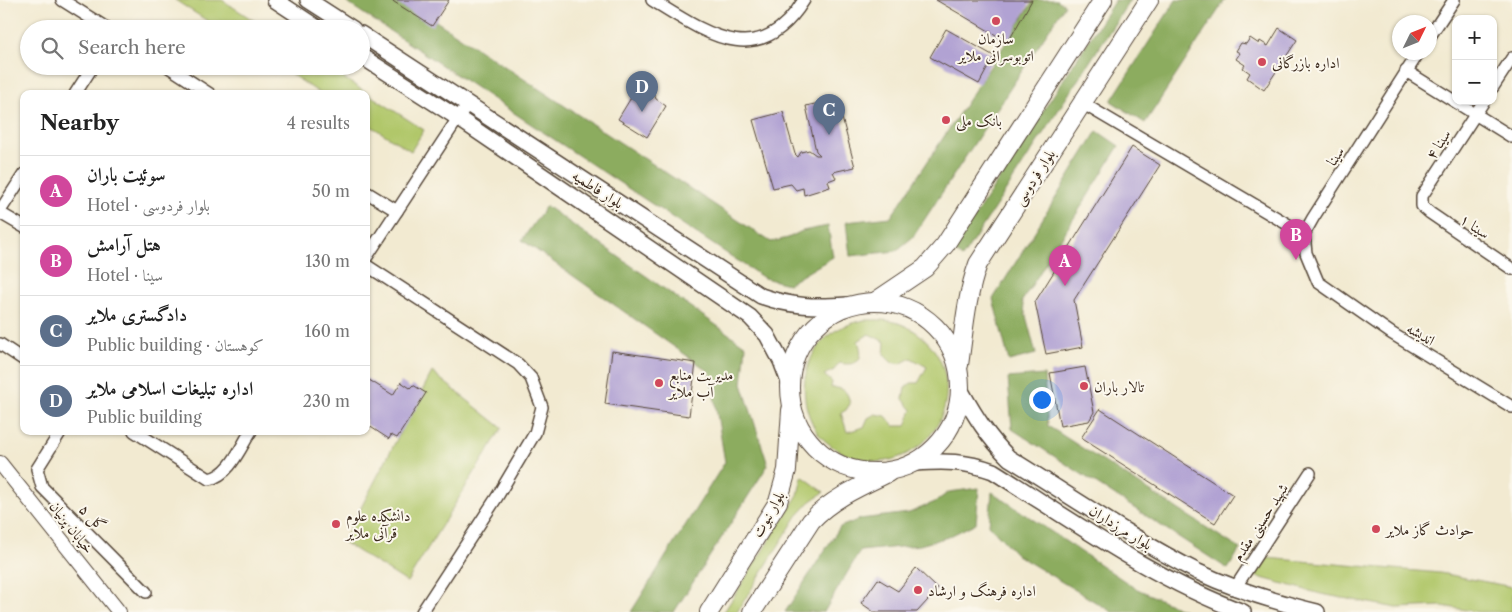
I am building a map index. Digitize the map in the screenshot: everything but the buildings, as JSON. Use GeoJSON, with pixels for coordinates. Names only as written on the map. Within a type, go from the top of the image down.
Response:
{"type":"FeatureCollection","features":[{"type":"Feature","properties":{"kind":"main road"},"geometry":{"type":"LineString","coordinates":[[308,0],[339,20]]}},
{"type":"Feature","properties":{"kind":"main road","name":"بلوار فردوسی"},"geometry":{"type":"LineString","coordinates":[[959,368],[967,302],[978,264],[1149,0]]}},
{"type":"Feature","properties":{"kind":"main road"},"geometry":{"type":"LineString","coordinates":[[278,1],[306,20]]}},
{"type":"Feature","properties":{"kind":"main road"},"geometry":{"type":"LineString","coordinates":[[876,301],[925,268],[945,245],[1101,1]]}},
{"type":"Feature","properties":{"kind":"main road","name":"بلوار فاطمیه"},"geometry":{"type":"LineString","coordinates":[[370,40],[761,296],[781,303],[804,307],[847,305]]}},
{"type":"Feature","properties":{"kind":"main road","name":"بلوار فاطمیه"},"geometry":{"type":"LineString","coordinates":[[370,62],[458,118],[750,317],[767,335],[790,382]]}},
{"type":"Feature","properties":{"kind":"main road"},"geometry":{"type":"LineString","coordinates":[[752,612],[811,521],[819,512],[852,491],[894,470],[915,463],[933,450],[948,433],[957,413],[961,391],[959,368],[951,347],[938,328],[920,313],[898,304],[876,301],[847,305],[829,314],[813,327],[801,343],[793,362],[790,382],[791,405],[798,423],[808,440],[821,453],[837,464],[856,470],[875,472],[894,470]]}},
{"type":"Feature","properties":{"kind":"main road","name":"بلوار مرزداران"},"geometry":{"type":"LineString","coordinates":[[961,391],[992,441],[1009,458],[1156,549],[1199,572],[1235,588],[1270,600],[1317,612]]}},
{"type":"Feature","properties":{"kind":"main road","name":"بلوار نبوت"},"geometry":{"type":"LineString","coordinates":[[709,612],[778,502],[787,470],[791,405]]}},
{"type":"Feature","properties":{"kind":"main road","name":"بلوار مرزداران"},"geometry":{"type":"LineString","coordinates":[[915,463],[974,464],[993,472],[1141,563],[1183,586],[1243,612]]}},
{"type":"Feature","properties":{"kind":"street"},"geometry":{"type":"LineString","coordinates":[[62,0],[94,20]]}},
{"type":"Feature","properties":{"kind":"street"},"geometry":{"type":"LineString","coordinates":[[652,0],[709,34],[736,42],[762,39],[777,30],[798,9],[804,0]]}},
{"type":"Feature","properties":{"kind":"street"},"geometry":{"type":"LineString","coordinates":[[1437,26],[1454,0]]}},
{"type":"Feature","properties":{"kind":"street"},"geometry":{"type":"LineString","coordinates":[[1497,81],[1512,58]]}},
{"type":"Feature","properties":{"kind":"street","name":"سینا"},"geometry":{"type":"LineString","coordinates":[[1304,234],[1312,218],[1414,60]]}},
{"type":"Feature","properties":{"kind":"street"},"geometry":{"type":"LineString","coordinates":[[1406,72],[1512,137]]}},
{"type":"Feature","properties":{"kind":"street"},"geometry":{"type":"LineString","coordinates":[[78,90],[87,75]]}},
{"type":"Feature","properties":{"kind":"street"},"geometry":{"type":"LineString","coordinates":[[181,75],[204,90]]}},
{"type":"Feature","properties":{"kind":"street"},"geometry":{"type":"LineString","coordinates":[[370,252],[468,103]]}},
{"type":"Feature","properties":{"kind":"street"},"geometry":{"type":"LineString","coordinates":[[1082,103],[1304,234]]}},
{"type":"Feature","properties":{"kind":"street","name":"سینا ۴"},"geometry":{"type":"LineString","coordinates":[[1422,206],[1422,196],[1482,105]]}},
{"type":"Feature","properties":{"kind":"street"},"geometry":{"type":"LineString","coordinates":[[20,180],[0,212],[20,224]]}},
{"type":"Feature","properties":{"kind":"street"},"geometry":{"type":"LineString","coordinates":[[370,194],[397,211]]}},
{"type":"Feature","properties":{"kind":"street","name":"سینا ۱"},"geometry":{"type":"LineString","coordinates":[[1422,206],[1512,269]]}},
{"type":"Feature","properties":{"kind":"street","name":"اندیشه"},"geometry":{"type":"LineString","coordinates":[[1304,234],[1306,254],[1318,282],[1391,333],[1512,407]]}},
{"type":"Feature","properties":{"kind":"street"},"geometry":{"type":"LineString","coordinates":[[370,268],[518,364],[531,378],[542,407],[535,433],[427,610]]}},
{"type":"Feature","properties":{"kind":"street"},"geometry":{"type":"LineString","coordinates":[[0,344],[20,357]]}},
{"type":"Feature","properties":{"kind":"street","name":"گل ۵"},"geometry":{"type":"LineString","coordinates":[[58,435],[37,469],[42,487],[146,592]]}},
{"type":"Feature","properties":{"kind":"street"},"geometry":{"type":"LineString","coordinates":[[140,435],[209,479],[216,478],[225,472],[249,435]]}},
{"type":"Feature","properties":{"kind":"street","name":"خیابان پرنیان"},"geometry":{"type":"LineString","coordinates":[[0,463],[119,612]]}},
{"type":"Feature","properties":{"kind":"street","name":"شهید حسینی مقدم"},"geometry":{"type":"LineString","coordinates":[[1235,588],[1310,473]]}},
{"type":"Feature","properties":{"kind":"green space"},"geometry":{"type":"Polygon","coordinates":[[[175,0],[222,0],[253,20],[206,20],[175,0]]]}},
{"type":"Feature","properties":{"kind":"green space"},"geometry":{"type":"Polygon","coordinates":[[[343,0],[404,0],[771,242],[788,238],[802,231],[828,226],[833,257],[788,284],[764,278],[343,0]]]}},
{"type":"Feature","properties":{"kind":"green space"},"geometry":{"type":"Polygon","coordinates":[[[1034,0],[1057,0],[1065,5],[913,237],[896,251],[850,256],[846,222],[891,217],[1034,0]]]}},
{"type":"Feature","properties":{"kind":"green space"},"geometry":{"type":"Polygon","coordinates":[[[1115,0],[1130,0],[962,258],[953,250],[1115,0]]]}},
{"type":"Feature","properties":{"kind":"green space"},"geometry":{"type":"Polygon","coordinates":[[[1176,0],[1225,0],[1145,123],[1111,101],[1176,0]]]}},
{"type":"Feature","properties":{"kind":"green space"},"geometry":{"type":"Polygon","coordinates":[[[292,75],[339,75],[362,90],[315,90],[292,75]]]}},
{"type":"Feature","properties":{"kind":"green space"},"geometry":{"type":"Polygon","coordinates":[[[370,95],[424,130],[411,151],[370,125],[370,95]]]}},
{"type":"Feature","properties":{"kind":"green space"},"geometry":{"type":"Polygon","coordinates":[[[1097,131],[1119,146],[1022,301],[1036,354],[1009,361],[993,299],[1097,131]]]}},
{"type":"Feature","properties":{"kind":"green space"},"geometry":{"type":"Polygon","coordinates":[[[546,206],[746,346],[742,384],[768,465],[674,612],[631,612],[725,462],[710,372],[522,240],[546,206]]]}},
{"type":"Feature","properties":{"kind":"green space"},"geometry":{"type":"Polygon","coordinates":[[[864,320],[896,322],[922,337],[937,354],[945,374],[946,396],[941,417],[930,435],[913,450],[890,460],[874,462],[859,460],[833,447],[824,440],[813,425],[805,400],[804,387],[809,363],[822,342],[832,333],[864,320]],[[869,334],[858,341],[861,353],[855,363],[839,363],[834,370],[824,375],[832,382],[831,388],[842,389],[848,396],[850,404],[841,413],[847,432],[864,427],[868,418],[875,414],[886,416],[894,426],[906,426],[912,410],[903,399],[905,388],[911,383],[918,383],[927,367],[911,358],[900,364],[891,362],[884,355],[885,342],[869,334]]]}},
{"type":"Feature","properties":{"kind":"green space"},"geometry":{"type":"Polygon","coordinates":[[[432,372],[502,428],[407,582],[343,542],[432,372]]]}},
{"type":"Feature","properties":{"kind":"green space"},"geometry":{"type":"Polygon","coordinates":[[[1044,375],[1048,426],[1240,549],[1228,569],[1012,429],[1008,378],[1044,375]]]}},
{"type":"Feature","properties":{"kind":"green space"},"geometry":{"type":"Polygon","coordinates":[[[802,476],[824,492],[810,502],[797,516],[737,612],[724,612],[798,495],[802,476]]]}},
{"type":"Feature","properties":{"kind":"green space"},"geometry":{"type":"Polygon","coordinates":[[[979,488],[976,523],[948,537],[920,545],[860,551],[824,612],[785,612],[840,527],[860,519],[909,513],[935,502],[949,492],[979,488]]]}},
{"type":"Feature","properties":{"kind":"green space"},"geometry":{"type":"Polygon","coordinates":[[[992,492],[1135,588],[1188,612],[1112,612],[1017,555],[989,525],[992,492]]]}},
{"type":"Feature","properties":{"kind":"green space"},"geometry":{"type":"Polygon","coordinates":[[[1255,557],[1440,573],[1512,587],[1512,612],[1478,612],[1442,606],[1397,608],[1321,594],[1247,574],[1255,557]]]}},
{"type":"Feature","properties":{"kind":"place","name":"سازمان اتوبوسرانی ملایر"},"geometry":{"type":"Point","coordinates":[996,21]}},
{"type":"Feature","properties":{"kind":"place","name":"اداره بازرگانی"},"geometry":{"type":"Point","coordinates":[1262,62]}},
{"type":"Feature","properties":{"kind":"place","name":"اداره تبلیغات اسلامی ملایر"},"geometry":{"type":"Point","coordinates":[642,112]}},
{"type":"Feature","properties":{"kind":"place","name":"بانک ملی"},"geometry":{"type":"Point","coordinates":[946,120]}},
{"type":"Feature","properties":{"kind":"place","name":"دادگستری ملایر"},"geometry":{"type":"Point","coordinates":[829,135]}},
{"type":"Feature","properties":{"kind":"place","name":"هتل آرامش"},"geometry":{"type":"Point","coordinates":[1296,260]}},
{"type":"Feature","properties":{"kind":"place","name":"سوئیت باران"},"geometry":{"type":"Point","coordinates":[1065,286]}},
{"type":"Feature","properties":{"kind":"place","name":"مدیریت منابع آب ملایر"},"geometry":{"type":"Point","coordinates":[659,383]}},
{"type":"Feature","properties":{"kind":"place","name":"تالار باران"},"geometry":{"type":"Point","coordinates":[1084,386]}},
{"type":"Feature","properties":{"kind":"place","name":"دانشکده علوم قرآنی ملایر"},"geometry":{"type":"Point","coordinates":[336,524]}},
{"type":"Feature","properties":{"kind":"place","name":"حوادث گاز ملایر"},"geometry":{"type":"Point","coordinates":[1376,529]}},
{"type":"Feature","properties":{"kind":"place","name":"اداره فرهنگ و ارشاد"},"geometry":{"type":"Point","coordinates":[918,590]}}]}
